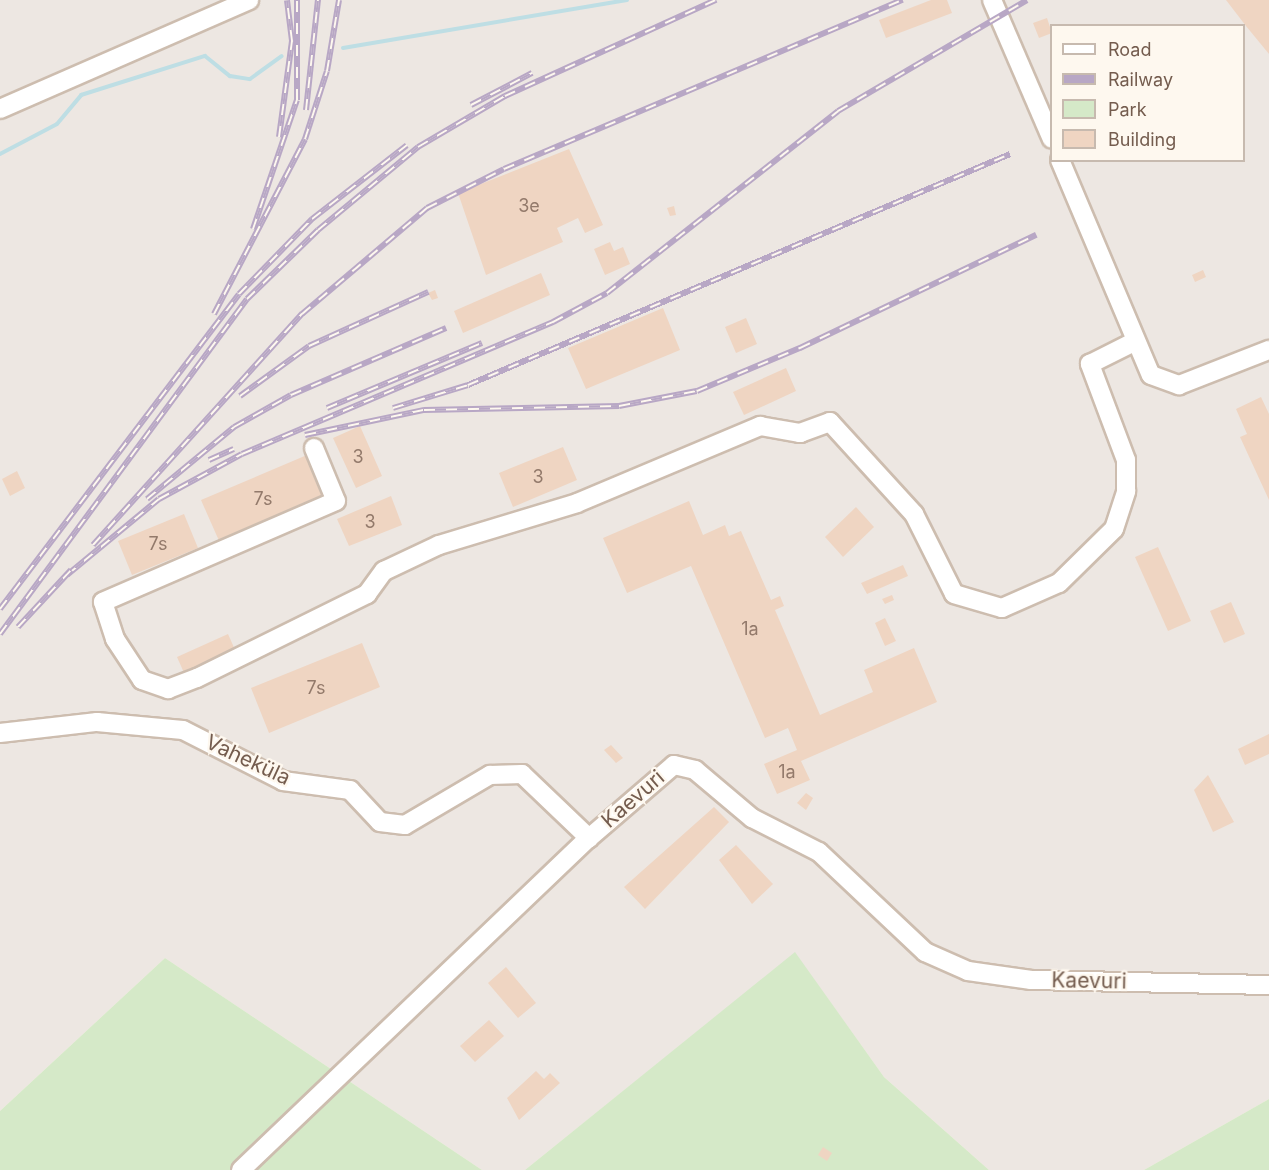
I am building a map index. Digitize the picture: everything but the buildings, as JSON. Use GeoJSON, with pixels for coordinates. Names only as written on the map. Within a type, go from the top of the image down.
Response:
{"type":"FeatureCollection","features":[{"type":"Feature","properties":{"kind":"street"},"geometry":{"type":"LineString","coordinates":[[0,109],[249,0]]}},
{"type":"Feature","properties":{"kind":"street"},"geometry":{"type":"LineString","coordinates":[[992,0],[1050,134]]}},
{"type":"Feature","properties":{"kind":"street"},"geometry":{"type":"LineString","coordinates":[[1061,162],[1151,375],[1179,385],[1269,350]]}},
{"type":"Feature","properties":{"kind":"street"},"geometry":{"type":"LineString","coordinates":[[314,448],[336,501],[103,602],[115,639],[142,680],[168,689],[197,678],[367,594],[384,571],[440,545],[577,503],[760,426],[800,433],[830,422],[914,514],[954,594],[1002,608],[1059,583],[1114,529],[1126,491],[1126,460],[1090,364],[1136,341]]}},
{"type":"Feature","properties":{"kind":"street","name":"Vaheküla"},"geometry":{"type":"LineString","coordinates":[[0,733],[97,722],[183,730],[283,781],[350,790],[380,822],[405,825],[490,775],[522,774],[589,838]]}},
{"type":"Feature","properties":{"kind":"street","name":"Kaevuri"},"geometry":{"type":"LineString","coordinates":[[241,1170],[589,838],[674,765],[695,770],[752,819],[819,852],[916,945],[968,971],[1000,979],[1269,985]]}},
{"type":"Feature","properties":{"kind":"shaded area"},"geometry":{"type":"Polygon","coordinates":[[[0,0],[1269,0],[1269,1099],[1144,1170],[989,1170],[884,1077],[795,953],[525,1170],[482,1170],[165,958],[0,1111],[0,0]]]}},
{"type":"Feature","properties":{"kind":"green space"},"geometry":{"type":"Polygon","coordinates":[[[795,952],[884,1077],[989,1170],[525,1170],[795,952]]]}},
{"type":"Feature","properties":{"kind":"green space"},"geometry":{"type":"Polygon","coordinates":[[[165,958],[482,1170],[0,1170],[0,1111],[165,958]]]}},
{"type":"Feature","properties":{"kind":"green space"},"geometry":{"type":"Polygon","coordinates":[[[1269,1099],[1269,1170],[1144,1170],[1269,1099]]]}},
{"type":"Feature","properties":{"kind":"waterway"},"geometry":{"type":"LineString","coordinates":[[343,48],[627,0]]}},
{"type":"Feature","properties":{"kind":"waterway"},"geometry":{"type":"LineString","coordinates":[[0,154],[57,124],[81,95],[205,56],[230,76],[250,79],[282,56]]}},
{"type":"Feature","properties":{"kind":"railway"},"geometry":{"type":"LineString","coordinates":[[279,137],[292,41],[287,0]]}},
{"type":"Feature","properties":{"kind":"railway"},"geometry":{"type":"LineString","coordinates":[[253,229],[297,100],[297,0]]}},
{"type":"Feature","properties":{"kind":"railway"},"geometry":{"type":"LineString","coordinates":[[306,110],[318,0]]}},
{"type":"Feature","properties":{"kind":"railway"},"geometry":{"type":"LineString","coordinates":[[214,314],[305,139],[327,71],[339,0]]}},
{"type":"Feature","properties":{"kind":"railway"},"geometry":{"type":"LineString","coordinates":[[0,634],[247,299],[318,230],[418,147],[505,96],[716,0]]}},
{"type":"Feature","properties":{"kind":"railway"},"geometry":{"type":"LineString","coordinates":[[93,545],[302,314],[427,208],[504,169],[903,0]]}},
{"type":"Feature","properties":{"kind":"railway"},"geometry":{"type":"LineString","coordinates":[[67,575],[159,499],[242,454],[553,322],[607,293],[838,111],[1027,0]]}},
{"type":"Feature","properties":{"kind":"railway"},"geometry":{"type":"LineString","coordinates":[[471,105],[532,73]]}},
{"type":"Feature","properties":{"kind":"railway"},"geometry":{"type":"LineString","coordinates":[[0,609],[239,294],[312,219],[407,145]]}},
{"type":"Feature","properties":{"kind":"railway"},"geometry":{"type":"LineString","coordinates":[[393,408],[468,385],[1010,154]]}},
{"type":"Feature","properties":{"kind":"railway"},"geometry":{"type":"LineString","coordinates":[[305,435],[424,410],[619,406],[697,391],[800,348],[1036,235]]}},
{"type":"Feature","properties":{"kind":"railway"},"geometry":{"type":"LineString","coordinates":[[240,396],[309,346],[428,292]]}},
{"type":"Feature","properties":{"kind":"railway"},"geometry":{"type":"LineString","coordinates":[[147,499],[234,427],[291,395],[446,328]]}},
{"type":"Feature","properties":{"kind":"railway"},"geometry":{"type":"LineString","coordinates":[[327,408],[482,343]]}},
{"type":"Feature","properties":{"kind":"railway"},"geometry":{"type":"LineString","coordinates":[[209,460],[234,449]]}},
{"type":"Feature","properties":{"kind":"railway"},"geometry":{"type":"LineString","coordinates":[[18,627],[71,570]]}}]}
